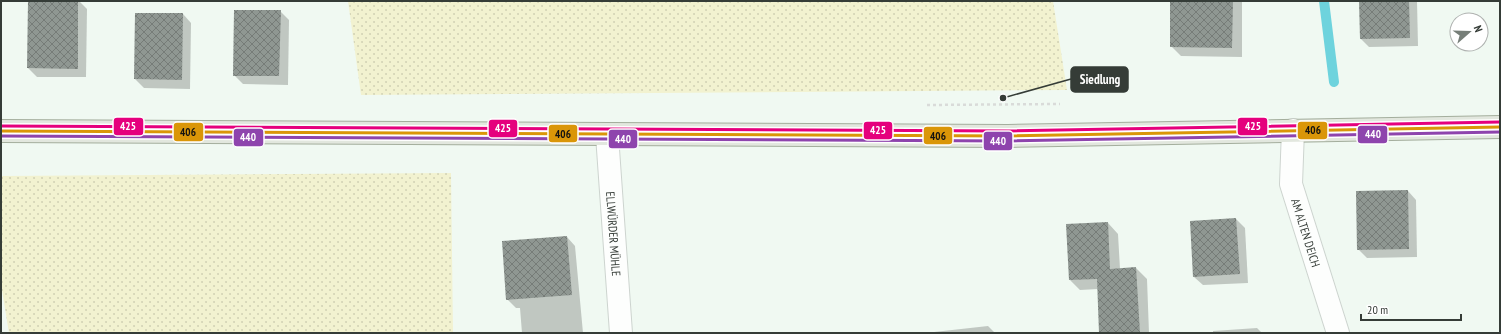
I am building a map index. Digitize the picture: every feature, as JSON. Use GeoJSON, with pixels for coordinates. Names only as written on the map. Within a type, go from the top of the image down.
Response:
{"type":"FeatureCollection","features":[{"type":"Feature","properties":{"kind":"main road"},"geometry":{"type":"LineString","coordinates":[[1,132],[1008,136],[1500,127]]}},
{"type":"Feature","properties":{"kind":"street","name":"AM ALTEN DEICH"},"geometry":{"type":"LineString","coordinates":[[1293,130],[1291,184],[1338,333]]}},
{"type":"Feature","properties":{"kind":"street","name":"ELLWÜRDER MÜHLE"},"geometry":{"type":"LineString","coordinates":[[607,135],[621,333]]}},
{"type":"Feature","properties":{"kind":"green space"},"geometry":{"type":"Polygon","coordinates":[[[348,1],[1053,1],[1067,90],[361,95],[348,1]]]}},
{"type":"Feature","properties":{"kind":"green space"},"geometry":{"type":"Polygon","coordinates":[[[451,173],[453,333],[9,333],[1,284],[1,176],[451,173]]]}},
{"type":"Feature","properties":{"kind":"building"},"geometry":{"type":"Polygon","coordinates":[[[28,1],[78,1],[78,69],[27,68],[28,1]]]}},
{"type":"Feature","properties":{"kind":"building"},"geometry":{"type":"Polygon","coordinates":[[[1170,1],[1233,1],[1232,48],[1170,47],[1170,1]]]}},
{"type":"Feature","properties":{"kind":"building"},"geometry":{"type":"Polygon","coordinates":[[[1359,1],[1409,1],[1410,38],[1360,39],[1359,1]]]}},
{"type":"Feature","properties":{"kind":"building"},"geometry":{"type":"Polygon","coordinates":[[[234,10],[281,10],[279,76],[233,76],[234,10]]]}},
{"type":"Feature","properties":{"kind":"building"},"geometry":{"type":"Polygon","coordinates":[[[135,13],[183,13],[182,80],[134,79],[135,13]]]}},
{"type":"Feature","properties":{"kind":"building"},"geometry":{"type":"Polygon","coordinates":[[[1408,190],[1409,249],[1357,250],[1356,191],[1408,190]]]}},
{"type":"Feature","properties":{"kind":"building"},"geometry":{"type":"Polygon","coordinates":[[[1236,218],[1240,274],[1193,277],[1190,221],[1236,218]]]}},
{"type":"Feature","properties":{"kind":"building"},"geometry":{"type":"Polygon","coordinates":[[[1108,222],[1110,269],[1136,267],[1140,333],[1099,333],[1097,279],[1069,280],[1066,224],[1108,222]]]}},
{"type":"Feature","properties":{"kind":"building"},"geometry":{"type":"Polygon","coordinates":[[[567,236],[572,295],[506,300],[502,241],[567,236]]]}},
{"type":"Feature","properties":{"kind":"waterway"},"geometry":{"type":"LineString","coordinates":[[1324,1],[1334,82]]}},
{"type":"Feature","properties":{"kind":"transit line","name":"425"},"geometry":{"type":"LineString","coordinates":[[1,126],[1008,131],[1500,122]]}},
{"type":"Feature","properties":{"kind":"transit line","name":"406"},"geometry":{"type":"LineString","coordinates":[[1,131],[1008,136],[1500,127]]}},
{"type":"Feature","properties":{"kind":"transit line","name":"440"},"geometry":{"type":"LineString","coordinates":[[1,136],[1008,141],[1500,132]]}},
{"type":"Feature","properties":{"kind":"place","name":"Siedlung"},"geometry":{"type":"Point","coordinates":[1003,98]}}]}
